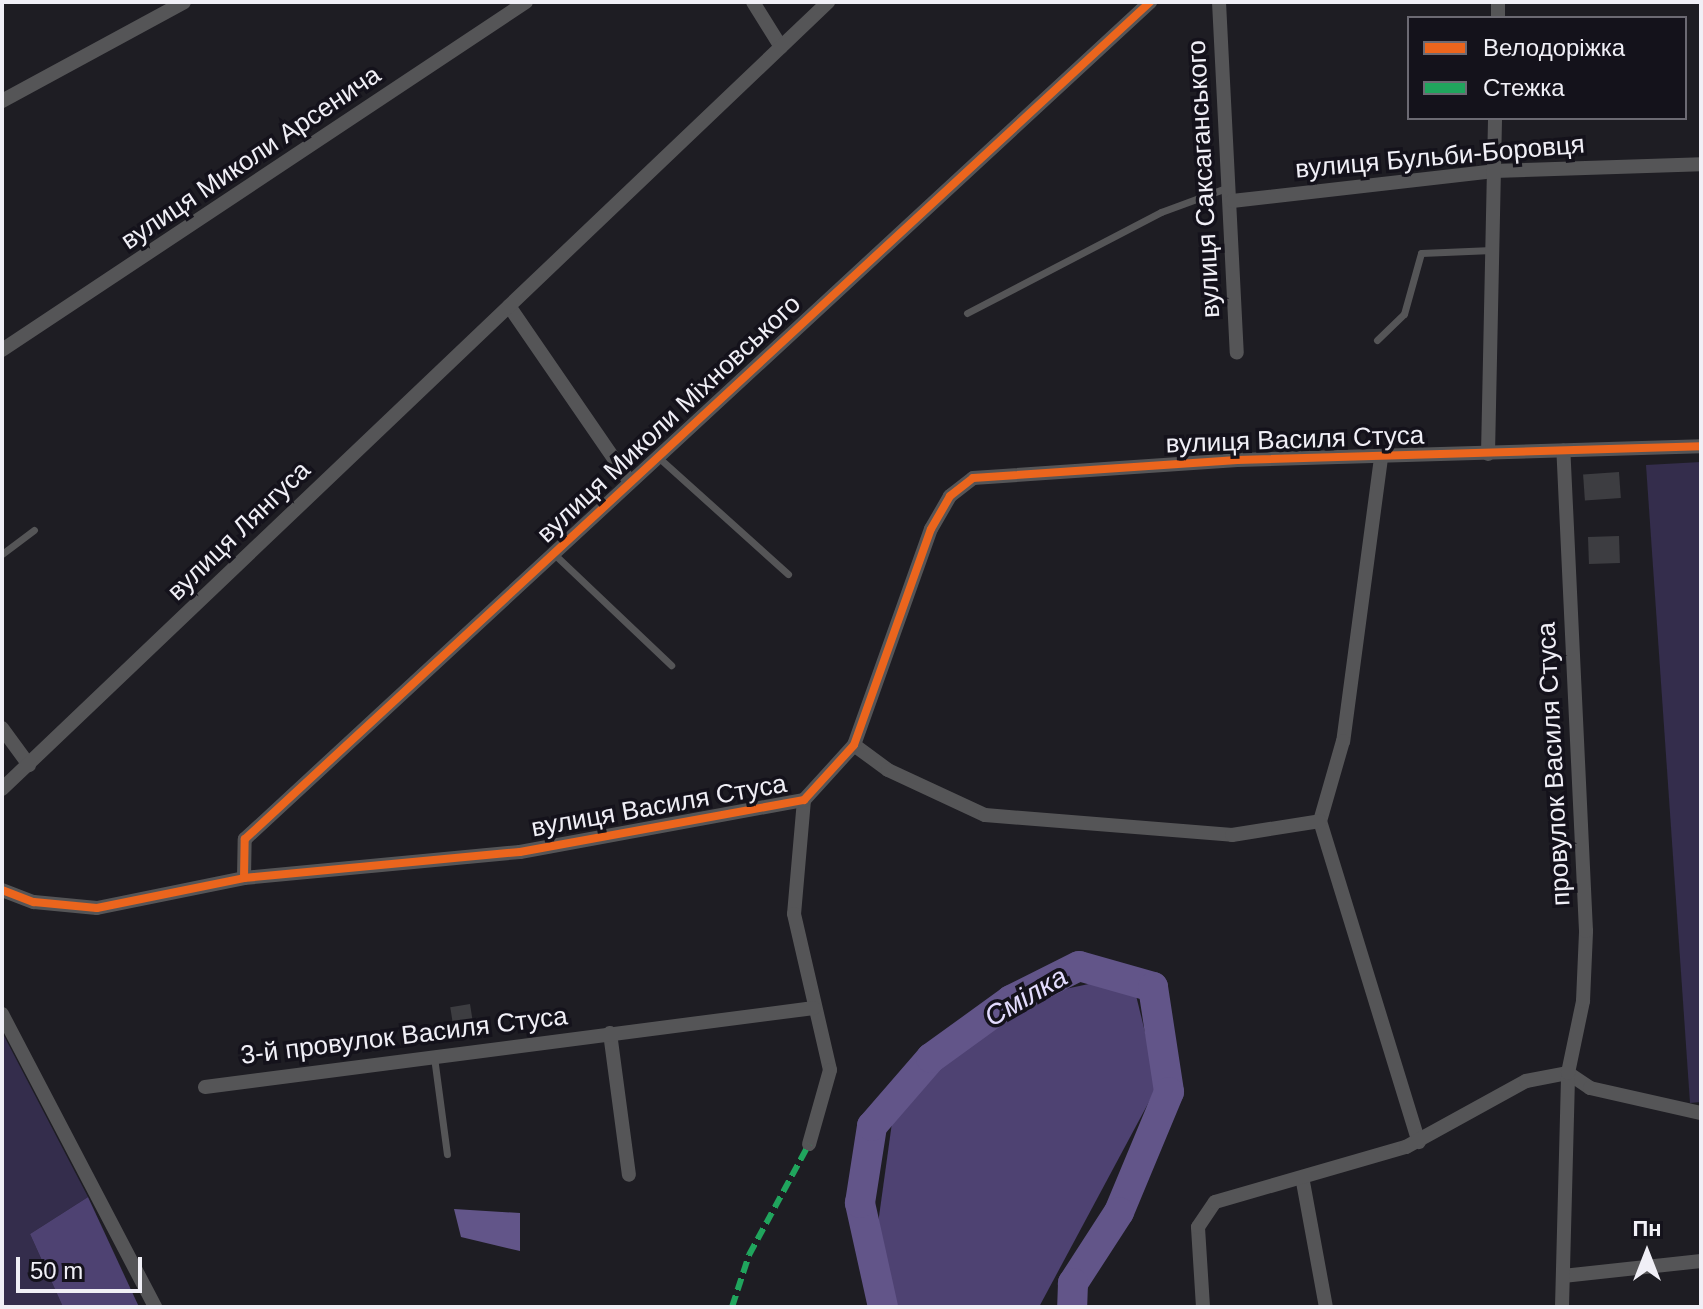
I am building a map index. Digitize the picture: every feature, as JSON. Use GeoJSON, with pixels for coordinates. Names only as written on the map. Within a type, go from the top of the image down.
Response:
{"type":"FeatureCollection","features":[{"type":"Feature","properties":{"kind":"street"},"geometry":{"type":"LineString","coordinates":[[2,101],[184,2]]}},
{"type":"Feature","properties":{"kind":"street","name":"вулиця Миколи Арсенича"},"geometry":{"type":"LineString","coordinates":[[2,350],[526,2]]}},
{"type":"Feature","properties":{"kind":"street"},"geometry":{"type":"LineString","coordinates":[[753,2],[781,47]]}},
{"type":"Feature","properties":{"kind":"street","name":"вулиця Лянгуса"},"geometry":{"type":"LineString","coordinates":[[2,789],[828,2]]}},
{"type":"Feature","properties":{"kind":"street","name":"вулиця Миколи Міхновського"},"geometry":{"type":"LineString","coordinates":[[244,878],[245,839],[1150,2]]}},
{"type":"Feature","properties":{"kind":"street","name":"вулиця Саксаганського"},"geometry":{"type":"LineString","coordinates":[[1219,2],[1232,194],[1237,353]]}},
{"type":"Feature","properties":{"kind":"street"},"geometry":{"type":"LineString","coordinates":[[1488,454],[1495,120]]}},
{"type":"Feature","properties":{"kind":"street","name":"вулиця Бульби-Боровця"},"geometry":{"type":"LineString","coordinates":[[1232,194],[1494,171],[1701,164]]}},
{"type":"Feature","properties":{"kind":"street"},"geometry":{"type":"LineString","coordinates":[[509,306],[630,482]]}},
{"type":"Feature","properties":{"kind":"street","name":"вулиця Василя Стуса"},"geometry":{"type":"LineString","coordinates":[[2,890],[34,902],[97,908],[244,878],[520,852],[804,800],[854,745],[931,529],[950,496],[973,478],[1701,446]]}},
{"type":"Feature","properties":{"kind":"street","name":"провулок Василя Стуса"},"geometry":{"type":"LineString","coordinates":[[1562,1307],[1568,1073],[1583,1001],[1586,931],[1563,451]]}},
{"type":"Feature","properties":{"kind":"street"},"geometry":{"type":"LineString","coordinates":[[1381,458],[1343,741],[1320,821],[1419,1142]]}},
{"type":"Feature","properties":{"kind":"street"},"geometry":{"type":"LineString","coordinates":[[2,728],[29,765]]}},
{"type":"Feature","properties":{"kind":"street"},"geometry":{"type":"LineString","coordinates":[[854,745],[888,770],[985,815],[1232,835],[1320,821]]}},
{"type":"Feature","properties":{"kind":"street"},"geometry":{"type":"LineString","coordinates":[[804,800],[794,914],[830,1070],[809,1144]]}},
{"type":"Feature","properties":{"kind":"street","name":"3-й провулок Василя Стуса"},"geometry":{"type":"LineString","coordinates":[[205,1087],[814,1008]]}},
{"type":"Feature","properties":{"kind":"street"},"geometry":{"type":"LineString","coordinates":[[2,1014],[155,1307]]}},
{"type":"Feature","properties":{"kind":"street"},"geometry":{"type":"LineString","coordinates":[[610,1033],[629,1175]]}},
{"type":"Feature","properties":{"kind":"street"},"geometry":{"type":"LineString","coordinates":[[1203,1307],[1198,1227],[1215,1202],[1303,1182],[1419,1142],[1502,1091],[1568,1073],[1602,1092],[1701,1113]]}},
{"type":"Feature","properties":{"kind":"street"},"geometry":{"type":"LineString","coordinates":[[1303,1182],[1326,1307]]}},
{"type":"Feature","properties":{"kind":"street"},"geometry":{"type":"LineString","coordinates":[[1563,1276],[1701,1261]]}},
{"type":"Feature","properties":{"kind":"lane"},"geometry":{"type":"LineString","coordinates":[[967,313],[1161,212],[1232,194]]}},
{"type":"Feature","properties":{"kind":"lane"},"geometry":{"type":"LineString","coordinates":[[1377,340],[1404,314],[1421,253],[1492,250]]}},
{"type":"Feature","properties":{"kind":"lane","name":"вулиця Миколи Міхновського"},"geometry":{"type":"LineString","coordinates":[[658,457],[788,574]]}},
{"type":"Feature","properties":{"kind":"lane"},"geometry":{"type":"LineString","coordinates":[[2,554],[34,530]]}},
{"type":"Feature","properties":{"kind":"lane","name":"вулиця Миколи Міхновського"},"geometry":{"type":"LineString","coordinates":[[553,553],[671,665]]}},
{"type":"Feature","properties":{"kind":"lane"},"geometry":{"type":"LineString","coordinates":[[434,1057],[447,1154]]}},
{"type":"Feature","properties":{"kind":"shaded area"},"geometry":{"type":"Polygon","coordinates":[[[1701,462],[1701,1102],[1690,1103],[1646,465],[1701,462]]]}},
{"type":"Feature","properties":{"kind":"shaded area"},"geometry":{"type":"Polygon","coordinates":[[[1131,975],[1158,1085],[1039,1307],[885,1307],[873,1260],[895,1101],[999,1003],[1131,975]]]}},
{"type":"Feature","properties":{"kind":"shaded area"},"geometry":{"type":"Polygon","coordinates":[[[2,1032],[88,1197],[30,1234],[63,1307],[2,1307],[2,1032]]]}},
{"type":"Feature","properties":{"kind":"shaded area"},"geometry":{"type":"Polygon","coordinates":[[[88,1197],[139,1307],[63,1307],[30,1234],[88,1197]]]}},
{"type":"Feature","properties":{"kind":"shaded area"},"geometry":{"type":"Polygon","coordinates":[[[454,1209],[520,1213],[520,1251],[461,1237],[454,1209]]]}},
{"type":"Feature","properties":{"kind":"building"},"geometry":{"type":"Polygon","coordinates":[[[1619,472],[1621,498],[1585,500],[1583,475],[1619,472]]]}},
{"type":"Feature","properties":{"kind":"building"},"geometry":{"type":"Polygon","coordinates":[[[1619,536],[1620,563],[1589,564],[1588,537],[1619,536]]]}},
{"type":"Feature","properties":{"kind":"building"},"geometry":{"type":"Polygon","coordinates":[[[470,1004],[473,1023],[453,1026],[450,1007],[470,1004]]]}},
{"type":"Feature","properties":{"kind":"waterway","name":"Смілка"},"geometry":{"type":"LineString","coordinates":[[883,1307],[860,1203],[872,1126],[931,1058],[1011,1000],[1079,966],[1153,987],[1169,1092],[1119,1212],[1073,1283],[1072,1307]]}},
{"type":"Feature","properties":{"kind":"marked path"},"geometry":{"type":"LineString","coordinates":[[732,1307],[749,1255],[809,1144]]}},
{"type":"Feature","properties":{"kind":"cycle path"},"geometry":{"type":"LineString","coordinates":[[244,878],[245,839],[1150,2]]}},
{"type":"Feature","properties":{"kind":"cycle path"},"geometry":{"type":"LineString","coordinates":[[2,890],[34,902],[97,908],[244,878],[520,852],[804,800],[854,745],[931,529],[950,496],[973,478],[1237,460],[1701,446]]}}]}
